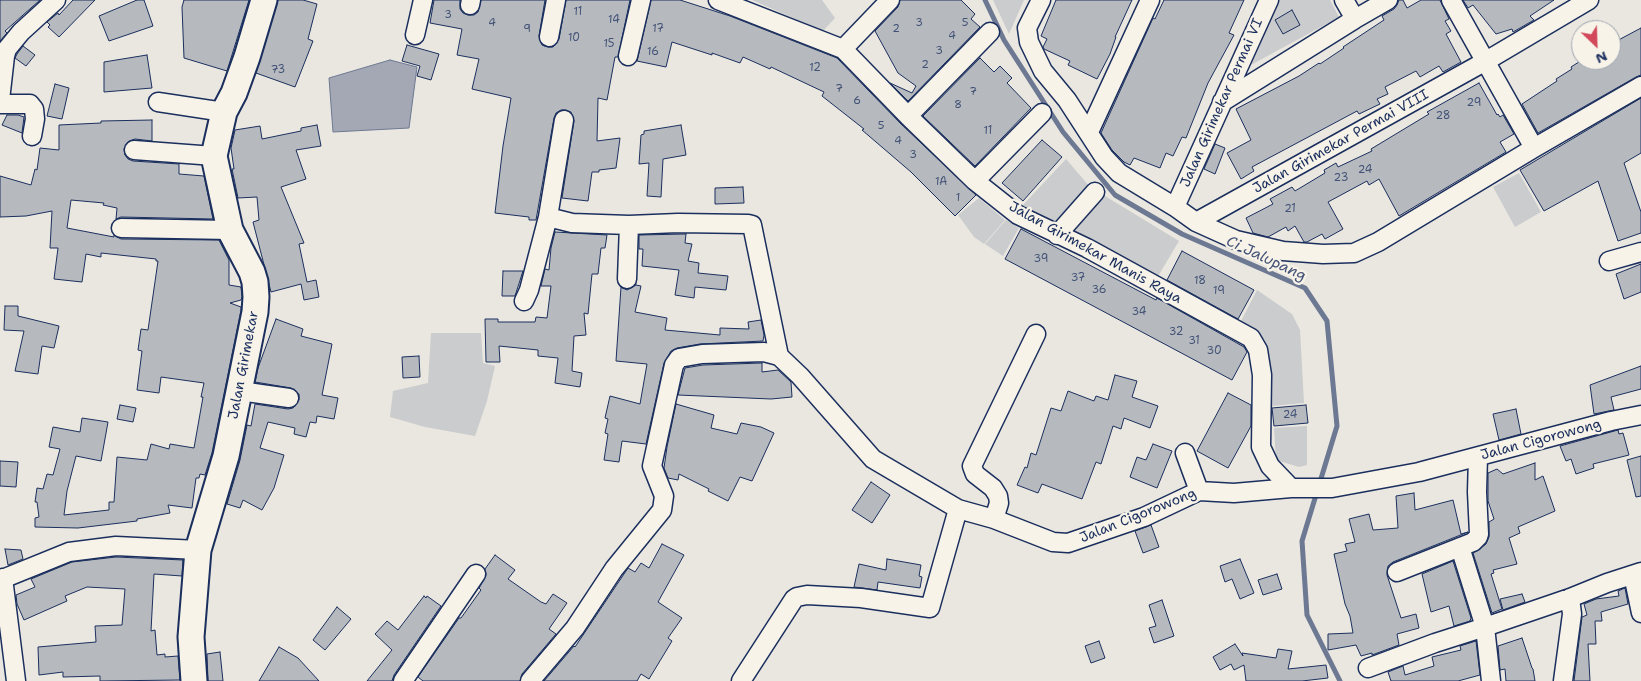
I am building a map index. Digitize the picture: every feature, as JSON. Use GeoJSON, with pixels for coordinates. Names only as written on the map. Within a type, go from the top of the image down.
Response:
{"type":"FeatureCollection","features":[{"type":"Feature","properties":{"kind":"street"},"geometry":{"type":"LineString","coordinates":[[0,100],[5,56],[4,47],[56,0]]}},
{"type":"Feature","properties":{"kind":"street","name":"Jalan Girimekar"},"geometry":{"type":"LineString","coordinates":[[194,681],[191,637],[198,550],[226,456],[255,312],[256,297],[252,272],[230,230],[214,156],[224,112],[234,93],[247,57],[264,0]]}},
{"type":"Feature","properties":{"kind":"street"},"geometry":{"type":"LineString","coordinates":[[415,35],[423,0]]}},
{"type":"Feature","properties":{"kind":"street"},"geometry":{"type":"LineString","coordinates":[[549,37],[556,0]]}},
{"type":"Feature","properties":{"kind":"street"},"geometry":{"type":"LineString","coordinates":[[628,56],[641,0]]}},
{"type":"Feature","properties":{"kind":"street","name":"Jalan Girimekar Manis Raya"},"geometry":{"type":"LineString","coordinates":[[718,0],[843,49],[975,181],[1018,215],[1087,248],[1251,338],[1258,350],[1262,375],[1261,447],[1270,466],[1292,488]]}},
{"type":"Feature","properties":{"kind":"street"},"geometry":{"type":"LineString","coordinates":[[843,49],[890,0]]}},
{"type":"Feature","properties":{"kind":"street"},"geometry":{"type":"LineString","coordinates":[[1041,0],[1027,28],[1029,42],[1043,71],[1067,100],[1104,157],[1119,173],[1196,222],[1236,240],[1283,250],[1323,254],[1354,253],[1378,242],[1641,86]]}},
{"type":"Feature","properties":{"kind":"street"},"geometry":{"type":"LineString","coordinates":[[1089,132],[1150,0]]}},
{"type":"Feature","properties":{"kind":"street","name":"Jalan Girimekar Permai VI"},"geometry":{"type":"LineString","coordinates":[[1175,207],[1268,0]]}},
{"type":"Feature","properties":{"kind":"street"},"geometry":{"type":"LineString","coordinates":[[1344,0],[1354,19]]}},
{"type":"Feature","properties":{"kind":"street"},"geometry":{"type":"LineString","coordinates":[[1222,102],[1354,19],[1388,0]]}},
{"type":"Feature","properties":{"kind":"street"},"geometry":{"type":"LineString","coordinates":[[1451,0],[1534,148]]}},
{"type":"Feature","properties":{"kind":"street","name":"Jalan Girimekar Permai VIII"},"geometry":{"type":"LineString","coordinates":[[1196,222],[1486,61],[1590,0]]}},
{"type":"Feature","properties":{"kind":"street"},"geometry":{"type":"LineString","coordinates":[[908,116],[990,32]]}},
{"type":"Feature","properties":{"kind":"street"},"geometry":{"type":"LineString","coordinates":[[158,102],[224,112]]}},
{"type":"Feature","properties":{"kind":"street"},"geometry":{"type":"LineString","coordinates":[[0,104],[30,104],[34,109],[35,119],[32,136]]}},
{"type":"Feature","properties":{"kind":"street"},"geometry":{"type":"LineString","coordinates":[[975,181],[1042,113]]}},
{"type":"Feature","properties":{"kind":"street"},"geometry":{"type":"LineString","coordinates":[[524,301],[529,290],[548,216],[564,120]]}},
{"type":"Feature","properties":{"kind":"street"},"geometry":{"type":"LineString","coordinates":[[134,150],[214,156]]}},
{"type":"Feature","properties":{"kind":"street"},"geometry":{"type":"LineString","coordinates":[[1057,235],[1095,192]]}},
{"type":"Feature","properties":{"kind":"street"},"geometry":{"type":"LineString","coordinates":[[530,681],[575,628],[614,569],[662,510],[664,496],[652,466],[676,361],[682,357],[702,354],[764,352],[779,356],[752,225],[572,223],[548,216]]}},
{"type":"Feature","properties":{"kind":"street"},"geometry":{"type":"LineString","coordinates":[[626,279],[629,225]]}},
{"type":"Feature","properties":{"kind":"street"},"geometry":{"type":"LineString","coordinates":[[121,228],[230,230]]}},
{"type":"Feature","properties":{"kind":"street"},"geometry":{"type":"LineString","coordinates":[[1609,261],[1641,252]]}},
{"type":"Feature","properties":{"kind":"street"},"geometry":{"type":"LineString","coordinates":[[994,519],[999,503],[998,496],[993,488],[975,474],[972,466],[1036,334]]}},
{"type":"Feature","properties":{"kind":"street","name":"Jalan Cigorowong"},"geometry":{"type":"LineString","coordinates":[[779,356],[800,376],[873,460],[958,509],[994,519],[1053,542],[1068,543],[1144,517],[1199,491],[1234,493],[1292,488],[1332,488],[1419,472],[1611,421],[1641,415]]}},
{"type":"Feature","properties":{"kind":"street"},"geometry":{"type":"LineString","coordinates":[[240,391],[289,398]]}},
{"type":"Feature","properties":{"kind":"street"},"geometry":{"type":"LineString","coordinates":[[1185,454],[1199,491]]}},
{"type":"Feature","properties":{"kind":"street"},"geometry":{"type":"LineString","coordinates":[[1396,572],[1473,542],[1479,534],[1478,457]]}},
{"type":"Feature","properties":{"kind":"street"},"geometry":{"type":"LineString","coordinates":[[740,681],[794,599],[798,597],[807,595],[861,598],[930,608],[958,509]]}},
{"type":"Feature","properties":{"kind":"street"},"geometry":{"type":"LineString","coordinates":[[16,681],[2,579],[69,552],[116,546],[198,550]]}},
{"type":"Feature","properties":{"kind":"street"},"geometry":{"type":"LineString","coordinates":[[1460,547],[1485,627],[1491,681]]}},
{"type":"Feature","properties":{"kind":"street"},"geometry":{"type":"LineString","coordinates":[[403,681],[476,574]]}},
{"type":"Feature","properties":{"kind":"street"},"geometry":{"type":"LineString","coordinates":[[1368,668],[1637,574],[1641,613]]}},
{"type":"Feature","properties":{"kind":"street"},"geometry":{"type":"LineString","coordinates":[[1563,681],[1572,614],[1570,598]]}},
{"type":"Feature","properties":{"kind":"shaded area"},"geometry":{"type":"Polygon","coordinates":[[[752,0],[822,0],[835,18],[823,31],[752,0]]]}},
{"type":"Feature","properties":{"kind":"shaded area"},"geometry":{"type":"Polygon","coordinates":[[[993,0],[1024,0],[1009,34],[993,0]]]}},
{"type":"Feature","properties":{"kind":"shaded area"},"geometry":{"type":"Polygon","coordinates":[[[1279,0],[1330,0],[1339,17],[1251,65],[1279,0]]]}},
{"type":"Feature","properties":{"kind":"shaded area"},"geometry":{"type":"Polygon","coordinates":[[[390,60],[417,67],[409,128],[333,132],[329,78],[390,60]]]}},
{"type":"Feature","properties":{"kind":"shaded area"},"geometry":{"type":"Polygon","coordinates":[[[1066,159],[1090,187],[1053,223],[1022,206],[1066,159]]]}},
{"type":"Feature","properties":{"kind":"shaded area"},"geometry":{"type":"Polygon","coordinates":[[[1519,173],[1541,212],[1515,227],[1493,187],[1519,173]]]}},
{"type":"Feature","properties":{"kind":"shaded area"},"geometry":{"type":"Polygon","coordinates":[[[1105,196],[1179,241],[1157,278],[1073,233],[1105,196]]]}},
{"type":"Feature","properties":{"kind":"shaded area"},"geometry":{"type":"Polygon","coordinates":[[[979,198],[1005,220],[984,244],[974,237],[958,215],[979,198]]]}},
{"type":"Feature","properties":{"kind":"shaded area"},"geometry":{"type":"Polygon","coordinates":[[[1006,220],[1019,228],[1003,256],[985,244],[1006,220]]]}},
{"type":"Feature","properties":{"kind":"shaded area"},"geometry":{"type":"Polygon","coordinates":[[[1257,290],[1292,314],[1300,330],[1304,403],[1272,406],[1265,340],[1240,323],[1257,290]]]}},
{"type":"Feature","properties":{"kind":"shaded area"},"geometry":{"type":"Polygon","coordinates":[[[431,333],[481,333],[483,363],[495,366],[487,401],[475,436],[425,427],[390,417],[393,391],[428,383],[431,333]]]}},
{"type":"Feature","properties":{"kind":"shaded area"},"geometry":{"type":"Polygon","coordinates":[[[1307,426],[1307,465],[1299,467],[1276,460],[1274,428],[1307,426]]]}},
{"type":"Feature","properties":{"kind":"building"},"geometry":{"type":"Polygon","coordinates":[[[0,0],[40,0],[5,31],[7,33],[0,41],[0,0]]]}},
{"type":"Feature","properties":{"kind":"building"},"geometry":{"type":"Polygon","coordinates":[[[73,0],[95,0],[59,37],[48,27],[50,25],[47,22],[58,13],[59,15],[73,0]]]}},
{"type":"Feature","properties":{"kind":"building"},"geometry":{"type":"Polygon","coordinates":[[[137,0],[144,0],[153,26],[109,41],[99,16],[137,0]]]}},
{"type":"Feature","properties":{"kind":"building"},"geometry":{"type":"Polygon","coordinates":[[[184,0],[249,0],[227,71],[184,58],[182,7],[184,0]]]}},
{"type":"Feature","properties":{"kind":"building"},"geometry":{"type":"Polygon","coordinates":[[[278,0],[303,0],[317,4],[308,39],[313,41],[295,87],[256,73],[278,0]]]}},
{"type":"Feature","properties":{"kind":"building"},"geometry":{"type":"Polygon","coordinates":[[[434,0],[460,0],[460,9],[463,13],[474,15],[478,12],[481,0],[545,0],[539,36],[542,45],[553,47],[559,39],[566,0],[630,0],[618,57],[615,57],[607,100],[598,98],[597,141],[620,138],[616,168],[592,172],[588,201],[562,198],[574,121],[571,112],[561,110],[556,113],[554,118],[536,220],[529,220],[529,217],[495,213],[511,98],[472,89],[479,59],[457,55],[462,29],[430,23],[434,0]]]}},
{"type":"Feature","properties":{"kind":"building"},"geometry":{"type":"Polygon","coordinates":[[[651,0],[680,0],[730,16],[837,58],[901,124],[976,195],[955,216],[911,172],[862,130],[864,129],[822,96],[824,92],[771,67],[770,69],[743,57],[740,63],[672,42],[666,67],[637,61],[651,0]]]}},
{"type":"Feature","properties":{"kind":"building"},"geometry":{"type":"Polygon","coordinates":[[[900,0],[961,0],[975,14],[971,19],[980,27],[908,101],[890,83],[912,93],[916,86],[898,73],[875,31],[898,7],[900,0]]]}},
{"type":"Feature","properties":{"kind":"building"},"geometry":{"type":"Polygon","coordinates":[[[1056,0],[1132,0],[1115,37],[1110,54],[1097,79],[1068,65],[1070,61],[1044,49],[1043,47],[1047,39],[1041,36],[1056,0]]]}},
{"type":"Feature","properties":{"kind":"building"},"geometry":{"type":"Polygon","coordinates":[[[1164,0],[1244,0],[1229,33],[1234,35],[1208,83],[1186,138],[1182,137],[1173,156],[1166,153],[1160,168],[1134,158],[1130,165],[1124,162],[1112,150],[1101,133],[1153,18],[1155,19],[1164,0]]]}},
{"type":"Feature","properties":{"kind":"building"},"geometry":{"type":"Polygon","coordinates":[[[1399,0],[1403,0],[1407,8],[1421,0],[1440,0],[1449,19],[1445,21],[1451,31],[1446,34],[1461,62],[1443,72],[1439,66],[1420,77],[1416,71],[1385,87],[1388,94],[1377,99],[1380,104],[1359,114],[1357,111],[1252,167],[1254,171],[1241,179],[1227,153],[1251,140],[1236,109],[1299,76],[1344,48],[1384,20],[1382,16],[1394,9],[1399,0]]]}},
{"type":"Feature","properties":{"kind":"building"},"geometry":{"type":"Polygon","coordinates":[[[1463,0],[1554,0],[1530,16],[1534,20],[1513,32],[1512,29],[1496,34],[1473,5],[1468,8],[1463,0]]]}},
{"type":"Feature","properties":{"kind":"building"},"geometry":{"type":"Polygon","coordinates":[[[1292,10],[1300,25],[1283,34],[1275,20],[1292,10]]]}},
{"type":"Feature","properties":{"kind":"building"},"geometry":{"type":"Polygon","coordinates":[[[1641,28],[1641,75],[1538,133],[1522,104],[1571,70],[1621,70],[1621,39],[1641,28]]]}},
{"type":"Feature","properties":{"kind":"building"},"geometry":{"type":"Polygon","coordinates":[[[407,45],[439,54],[431,80],[417,76],[420,66],[402,61],[407,45]]]}},
{"type":"Feature","properties":{"kind":"building"},"geometry":{"type":"Polygon","coordinates":[[[23,46],[35,55],[26,66],[15,58],[23,46]]]}},
{"type":"Feature","properties":{"kind":"building"},"geometry":{"type":"Polygon","coordinates":[[[147,55],[152,88],[104,92],[104,62],[147,55]]]}},
{"type":"Feature","properties":{"kind":"building"},"geometry":{"type":"Polygon","coordinates":[[[980,58],[994,72],[1000,66],[1012,78],[1007,83],[1031,108],[975,166],[923,116],[980,58]]]}},
{"type":"Feature","properties":{"kind":"building"},"geometry":{"type":"Polygon","coordinates":[[[1479,83],[1497,115],[1500,117],[1503,115],[1514,134],[1500,142],[1506,152],[1399,216],[1379,179],[1369,185],[1367,181],[1328,202],[1343,229],[1325,239],[1322,234],[1304,242],[1295,226],[1288,231],[1286,227],[1268,237],[1253,233],[1246,218],[1273,204],[1270,199],[1292,187],[1295,191],[1325,173],[1324,170],[1336,163],[1338,167],[1372,151],[1371,149],[1429,114],[1427,112],[1479,83]]]}},
{"type":"Feature","properties":{"kind":"building"},"geometry":{"type":"Polygon","coordinates":[[[55,84],[69,88],[62,119],[47,116],[55,84]]]}},
{"type":"Feature","properties":{"kind":"building"},"geometry":{"type":"Polygon","coordinates":[[[1641,98],[1641,153],[1624,163],[1641,212],[1641,233],[1618,241],[1598,181],[1544,211],[1520,170],[1641,98]]]}},
{"type":"Feature","properties":{"kind":"building"},"geometry":{"type":"Polygon","coordinates":[[[7,115],[24,117],[22,133],[2,125],[7,115]]]}},
{"type":"Feature","properties":{"kind":"building"},"geometry":{"type":"Polygon","coordinates":[[[152,120],[152,141],[135,139],[129,141],[124,149],[125,155],[133,161],[179,164],[179,174],[204,176],[213,219],[121,217],[116,219],[117,208],[103,205],[104,203],[71,200],[67,228],[114,237],[114,235],[121,239],[219,240],[229,260],[229,285],[241,287],[242,297],[241,300],[230,303],[241,307],[241,310],[212,453],[205,475],[200,474],[199,478],[196,478],[192,508],[168,505],[170,513],[137,519],[137,521],[78,528],[35,527],[35,518],[39,517],[37,502],[35,502],[37,488],[43,489],[47,474],[53,475],[60,449],[49,447],[53,427],[80,432],[82,418],[108,422],[101,461],[76,456],[67,491],[64,515],[109,510],[109,502],[114,502],[117,457],[147,460],[151,444],[169,449],[170,444],[194,448],[204,383],[161,377],[159,393],[137,390],[142,351],[138,350],[141,329],[148,330],[158,261],[156,259],[101,253],[101,257],[86,254],[82,282],[54,279],[58,248],[50,248],[52,211],[26,216],[0,217],[0,176],[31,185],[35,169],[37,170],[40,148],[59,150],[59,125],[101,123],[101,121],[152,120]]]}},
{"type":"Feature","properties":{"kind":"building"},"geometry":{"type":"Polygon","coordinates":[[[317,125],[321,146],[296,150],[306,179],[281,187],[304,243],[299,244],[307,282],[316,280],[319,297],[304,300],[301,284],[271,292],[253,222],[259,220],[257,197],[238,198],[232,169],[234,169],[231,148],[235,130],[260,126],[262,139],[301,131],[301,128],[317,125]]]}},
{"type":"Feature","properties":{"kind":"building"},"geometry":{"type":"Polygon","coordinates":[[[681,125],[686,155],[663,159],[661,197],[647,196],[649,163],[639,164],[641,135],[644,134],[644,131],[681,125]]]}},
{"type":"Feature","properties":{"kind":"building"},"geometry":{"type":"Polygon","coordinates":[[[1042,140],[1062,157],[1023,201],[1002,183],[1042,140]]]}},
{"type":"Feature","properties":{"kind":"building"},"geometry":{"type":"Polygon","coordinates":[[[1215,144],[1225,148],[1215,174],[1204,169],[1215,144]]]}},
{"type":"Feature","properties":{"kind":"building"},"geometry":{"type":"Polygon","coordinates":[[[743,187],[744,203],[715,204],[715,188],[743,187]]]}},
{"type":"Feature","properties":{"kind":"building"},"geometry":{"type":"Polygon","coordinates":[[[1021,229],[1156,300],[1157,298],[1244,347],[1247,352],[1232,380],[1005,259],[1021,229]]]}},
{"type":"Feature","properties":{"kind":"building"},"geometry":{"type":"Polygon","coordinates":[[[555,232],[607,235],[605,248],[601,248],[598,274],[592,274],[588,314],[584,313],[586,335],[574,336],[572,371],[582,373],[580,387],[555,383],[558,358],[538,356],[538,350],[499,346],[500,362],[486,362],[485,319],[498,319],[498,322],[535,322],[536,317],[547,318],[551,286],[541,286],[545,269],[549,270],[555,232]]]}},
{"type":"Feature","properties":{"kind":"building"},"geometry":{"type":"Polygon","coordinates":[[[686,234],[685,243],[692,244],[688,261],[699,263],[698,273],[728,276],[726,290],[695,287],[694,298],[675,295],[679,270],[642,266],[643,249],[639,249],[639,235],[686,234]]]}},
{"type":"Feature","properties":{"kind":"building"},"geometry":{"type":"Polygon","coordinates":[[[1182,251],[1254,290],[1238,319],[1167,280],[1182,251]]]}},
{"type":"Feature","properties":{"kind":"building"},"geometry":{"type":"Polygon","coordinates":[[[1641,264],[1641,292],[1624,299],[1616,274],[1641,264]]]}},
{"type":"Feature","properties":{"kind":"building"},"geometry":{"type":"Polygon","coordinates":[[[503,271],[523,271],[515,296],[502,296],[503,271]]]}},
{"type":"Feature","properties":{"kind":"building"},"geometry":{"type":"Polygon","coordinates":[[[636,285],[641,286],[635,312],[667,318],[665,330],[720,335],[720,328],[749,329],[748,322],[761,320],[764,335],[763,341],[700,344],[677,348],[671,351],[664,363],[646,444],[622,441],[619,462],[604,460],[608,434],[605,433],[608,419],[605,418],[610,396],[640,404],[647,364],[616,361],[621,287],[627,290],[636,285]]]}},
{"type":"Feature","properties":{"kind":"building"},"geometry":{"type":"Polygon","coordinates":[[[5,306],[18,306],[18,316],[59,326],[54,348],[42,346],[38,374],[15,371],[24,331],[4,330],[5,306]]]}},
{"type":"Feature","properties":{"kind":"building"},"geometry":{"type":"Polygon","coordinates":[[[276,319],[303,329],[301,336],[332,344],[322,395],[338,398],[334,419],[317,416],[316,423],[310,422],[306,437],[294,434],[295,428],[268,422],[260,448],[284,455],[274,488],[262,510],[243,500],[240,508],[227,504],[240,460],[247,425],[251,426],[255,404],[288,409],[293,408],[299,400],[299,394],[291,388],[255,382],[258,368],[276,319]]]}},
{"type":"Feature","properties":{"kind":"building"},"geometry":{"type":"Polygon","coordinates":[[[419,356],[420,377],[403,378],[402,357],[419,356]]]}},
{"type":"Feature","properties":{"kind":"building"},"geometry":{"type":"Polygon","coordinates":[[[762,363],[762,372],[778,370],[791,382],[792,397],[771,399],[678,395],[685,368],[703,365],[762,363]]]}},
{"type":"Feature","properties":{"kind":"building"},"geometry":{"type":"Polygon","coordinates":[[[1641,366],[1641,389],[1611,397],[1614,410],[1594,414],[1590,385],[1641,366]]]}},
{"type":"Feature","properties":{"kind":"building"},"geometry":{"type":"Polygon","coordinates":[[[1115,375],[1137,381],[1132,397],[1158,406],[1150,428],[1124,418],[1121,429],[1113,426],[1101,464],[1096,462],[1082,499],[1042,484],[1038,493],[1017,485],[1025,467],[1027,468],[1031,453],[1036,455],[1051,408],[1061,411],[1068,391],[1094,401],[1096,396],[1108,400],[1115,375]]]}},
{"type":"Feature","properties":{"kind":"building"},"geometry":{"type":"Polygon","coordinates":[[[1228,393],[1251,405],[1251,426],[1228,468],[1197,451],[1228,393]]]}},
{"type":"Feature","properties":{"kind":"building"},"geometry":{"type":"Polygon","coordinates":[[[676,404],[714,415],[711,428],[737,434],[741,423],[761,427],[774,433],[752,481],[740,477],[728,501],[679,474],[678,480],[668,478],[664,468],[676,404]]]}},
{"type":"Feature","properties":{"kind":"building"},"geometry":{"type":"Polygon","coordinates":[[[120,405],[136,408],[133,422],[117,419],[120,405]]]}},
{"type":"Feature","properties":{"kind":"building"},"geometry":{"type":"Polygon","coordinates":[[[1306,405],[1308,423],[1274,426],[1272,408],[1306,405]]]}},
{"type":"Feature","properties":{"kind":"building"},"geometry":{"type":"Polygon","coordinates":[[[1516,409],[1521,434],[1499,440],[1493,414],[1516,409]]]}},
{"type":"Feature","properties":{"kind":"building"},"geometry":{"type":"Polygon","coordinates":[[[1618,430],[1619,434],[1623,433],[1629,455],[1593,464],[1594,468],[1576,474],[1571,459],[1566,461],[1560,446],[1618,430]]]}},
{"type":"Feature","properties":{"kind":"building"},"geometry":{"type":"Polygon","coordinates":[[[1153,444],[1172,451],[1157,488],[1130,477],[1137,457],[1146,460],[1153,444]]]}},
{"type":"Feature","properties":{"kind":"building"},"geometry":{"type":"Polygon","coordinates":[[[1641,456],[1641,496],[1636,497],[1627,460],[1641,456]]]}},
{"type":"Feature","properties":{"kind":"building"},"geometry":{"type":"Polygon","coordinates":[[[0,461],[18,462],[16,487],[0,486],[0,461]]]}},
{"type":"Feature","properties":{"kind":"building"},"geometry":{"type":"Polygon","coordinates":[[[1535,463],[1535,480],[1543,476],[1555,511],[1518,527],[1520,533],[1509,538],[1517,564],[1493,570],[1494,573],[1491,574],[1502,609],[1492,613],[1473,553],[1486,544],[1489,537],[1489,522],[1494,519],[1488,501],[1488,473],[1497,469],[1503,474],[1535,463]]]}},
{"type":"Feature","properties":{"kind":"building"},"geometry":{"type":"Polygon","coordinates":[[[871,482],[890,495],[872,523],[852,510],[871,482]]]}},
{"type":"Feature","properties":{"kind":"building"},"geometry":{"type":"Polygon","coordinates":[[[1414,493],[1415,510],[1453,500],[1461,534],[1468,532],[1393,562],[1388,566],[1387,575],[1401,618],[1416,614],[1419,628],[1397,634],[1399,645],[1372,655],[1372,653],[1361,656],[1356,645],[1328,650],[1328,634],[1353,633],[1334,554],[1347,551],[1345,544],[1355,542],[1349,519],[1369,514],[1373,530],[1398,528],[1396,496],[1414,493]]]}},
{"type":"Feature","properties":{"kind":"building"},"geometry":{"type":"Polygon","coordinates":[[[1151,525],[1159,547],[1143,553],[1135,531],[1151,525]]]}},
{"type":"Feature","properties":{"kind":"building"},"geometry":{"type":"Polygon","coordinates":[[[662,544],[684,555],[658,602],[682,618],[668,638],[672,641],[649,679],[641,674],[637,681],[544,681],[575,647],[628,568],[635,572],[641,563],[649,568],[662,544]]]}},
{"type":"Feature","properties":{"kind":"building"},"geometry":{"type":"Polygon","coordinates":[[[5,549],[21,550],[23,559],[8,565],[5,549]]]}},
{"type":"Feature","properties":{"kind":"building"},"geometry":{"type":"Polygon","coordinates":[[[495,555],[515,570],[508,579],[541,602],[546,604],[553,594],[567,603],[549,629],[556,634],[522,674],[520,681],[423,681],[418,677],[481,590],[479,588],[486,575],[485,569],[495,555]]]}},
{"type":"Feature","properties":{"kind":"building"},"geometry":{"type":"Polygon","coordinates":[[[116,557],[183,560],[182,576],[154,574],[151,631],[155,630],[157,655],[165,654],[165,657],[178,656],[180,680],[100,681],[100,676],[63,677],[63,672],[39,675],[38,647],[96,642],[95,626],[122,625],[125,589],[87,587],[65,596],[67,601],[24,620],[17,604],[16,595],[35,587],[31,579],[72,562],[116,557]]]}},
{"type":"Feature","properties":{"kind":"building"},"geometry":{"type":"Polygon","coordinates":[[[887,559],[921,565],[919,576],[922,577],[920,588],[878,582],[877,590],[854,587],[859,564],[886,570],[887,559]]]}},
{"type":"Feature","properties":{"kind":"building"},"geometry":{"type":"Polygon","coordinates":[[[1240,559],[1254,593],[1240,599],[1232,579],[1225,582],[1220,566],[1240,559]]]}},
{"type":"Feature","properties":{"kind":"building"},"geometry":{"type":"Polygon","coordinates":[[[1453,561],[1471,618],[1470,621],[1454,626],[1449,606],[1431,612],[1422,574],[1453,561]]]}},
{"type":"Feature","properties":{"kind":"building"},"geometry":{"type":"Polygon","coordinates":[[[1277,574],[1282,589],[1263,595],[1258,580],[1277,574]]]}},
{"type":"Feature","properties":{"kind":"building"},"geometry":{"type":"Polygon","coordinates":[[[1625,588],[1628,604],[1601,612],[1602,621],[1595,621],[1596,644],[1588,644],[1590,681],[1574,681],[1582,617],[1587,615],[1584,604],[1596,599],[1619,596],[1618,591],[1625,588]]]}},
{"type":"Feature","properties":{"kind":"building"},"geometry":{"type":"Polygon","coordinates":[[[1522,594],[1525,602],[1503,610],[1500,599],[1522,594]]]}},
{"type":"Feature","properties":{"kind":"building"},"geometry":{"type":"Polygon","coordinates":[[[424,596],[426,598],[427,596],[441,606],[394,675],[392,681],[367,681],[392,650],[375,634],[387,621],[398,630],[424,596]]]}},
{"type":"Feature","properties":{"kind":"building"},"geometry":{"type":"Polygon","coordinates":[[[1162,600],[1174,636],[1154,643],[1149,628],[1156,626],[1149,605],[1162,600]]]}},
{"type":"Feature","properties":{"kind":"building"},"geometry":{"type":"Polygon","coordinates":[[[337,607],[351,619],[325,650],[313,640],[337,607]]]}},
{"type":"Feature","properties":{"kind":"building"},"geometry":{"type":"Polygon","coordinates":[[[1522,638],[1533,669],[1535,681],[1506,681],[1505,669],[1500,670],[1498,646],[1522,638]]]}},
{"type":"Feature","properties":{"kind":"building"},"geometry":{"type":"Polygon","coordinates":[[[1099,641],[1105,658],[1091,663],[1085,646],[1099,641]]]}},
{"type":"Feature","properties":{"kind":"building"},"geometry":{"type":"Polygon","coordinates":[[[1476,641],[1480,675],[1458,681],[1391,681],[1388,672],[1403,666],[1405,675],[1434,666],[1432,657],[1461,650],[1460,646],[1476,641]]]}},
{"type":"Feature","properties":{"kind":"building"},"geometry":{"type":"Polygon","coordinates":[[[1235,644],[1243,656],[1242,653],[1276,658],[1278,649],[1292,651],[1288,669],[1326,665],[1328,678],[1302,681],[1246,681],[1244,665],[1234,670],[1231,664],[1220,670],[1213,657],[1235,644]]]}},
{"type":"Feature","properties":{"kind":"building"},"geometry":{"type":"Polygon","coordinates":[[[279,647],[298,658],[319,681],[259,681],[279,647]]]}},
{"type":"Feature","properties":{"kind":"building"},"geometry":{"type":"Polygon","coordinates":[[[220,652],[223,681],[208,681],[207,654],[220,652]]]}},
{"type":"Feature","properties":{"kind":"waterway","name":"Ci Jalupang"},"geometry":{"type":"LineString","coordinates":[[985,0],[1004,40],[1063,132],[1115,195],[1182,234],[1305,288],[1327,321],[1337,426],[1302,541],[1307,615],[1340,681]]}}]}
